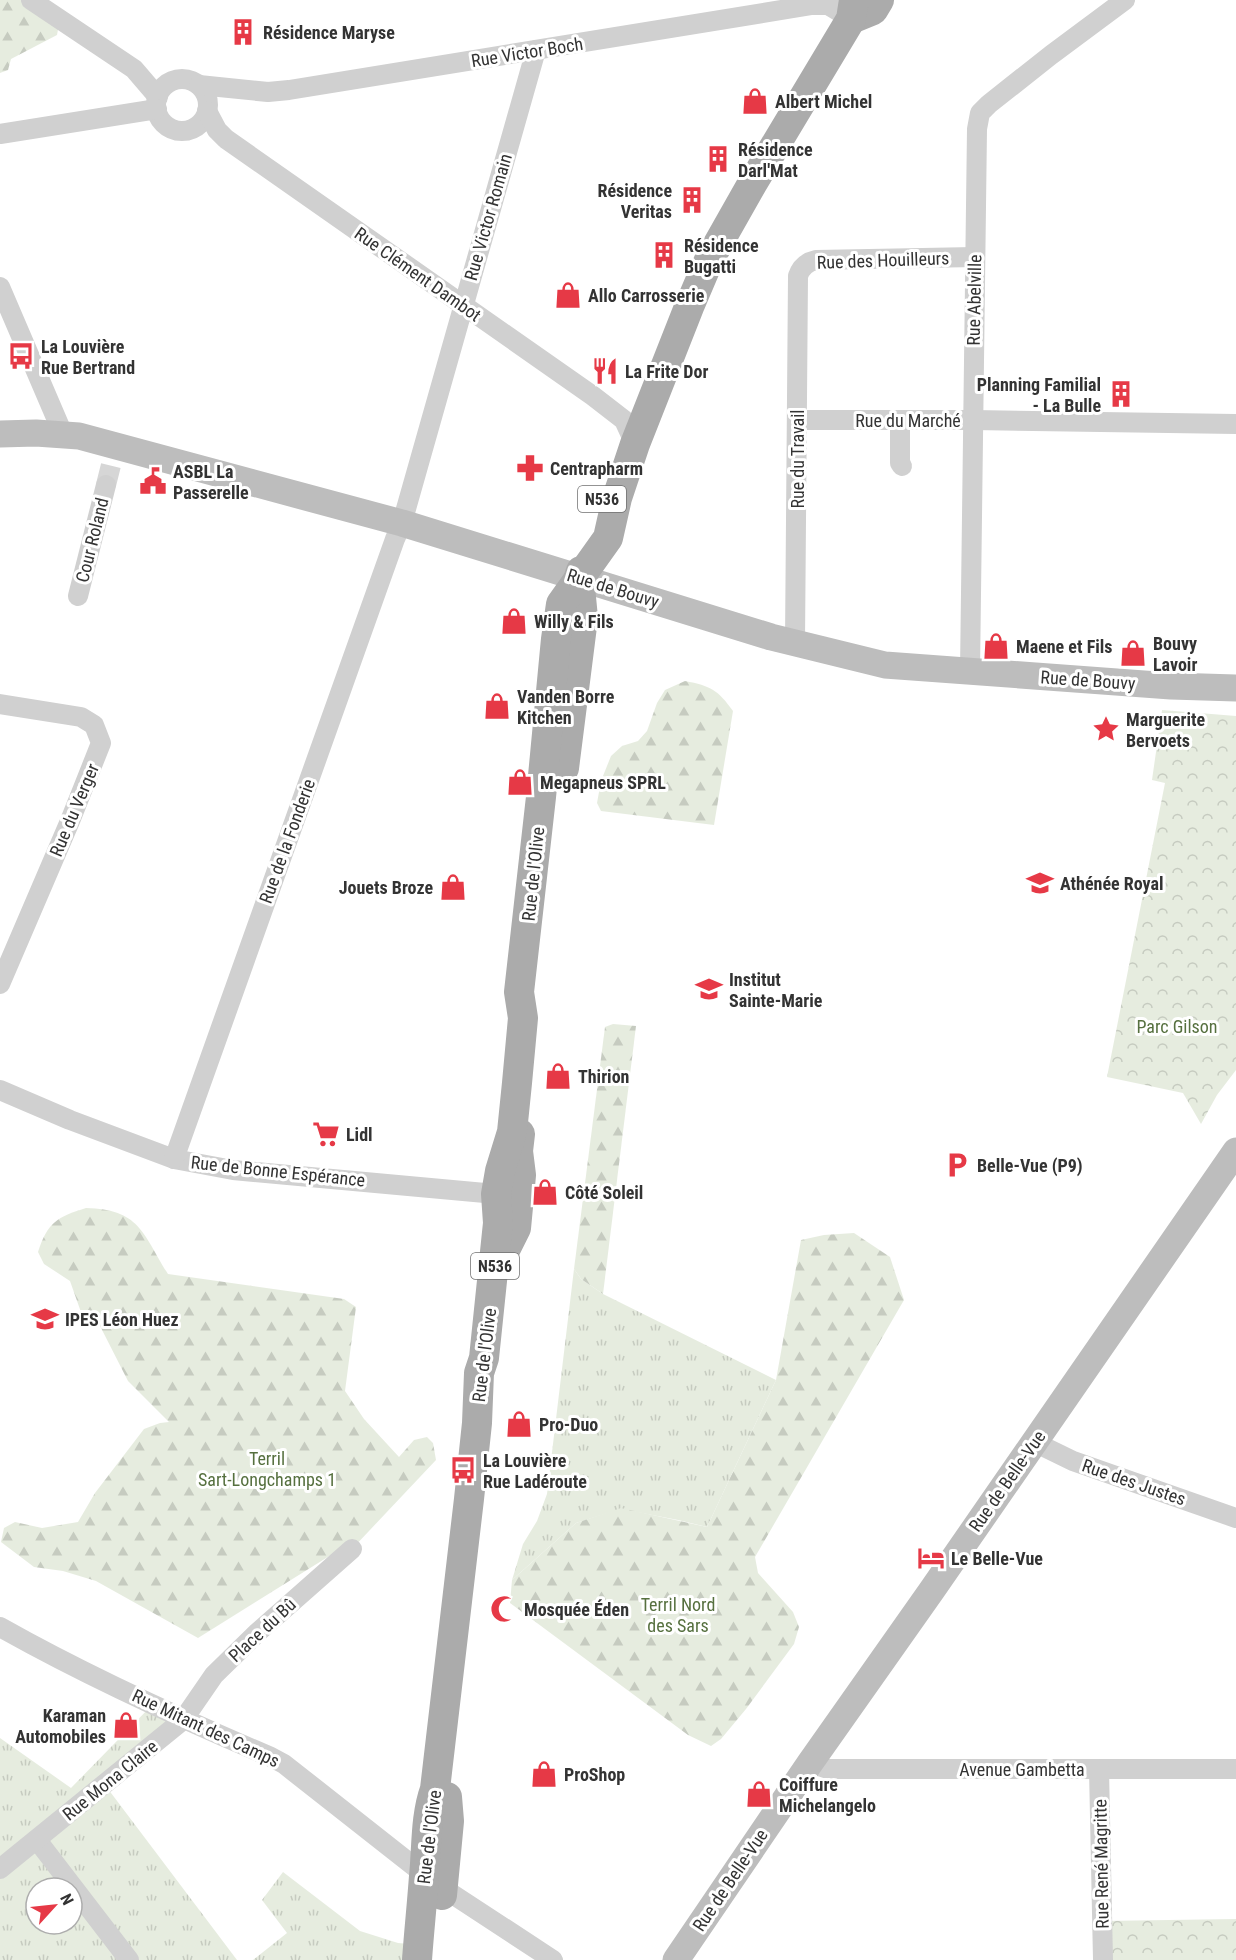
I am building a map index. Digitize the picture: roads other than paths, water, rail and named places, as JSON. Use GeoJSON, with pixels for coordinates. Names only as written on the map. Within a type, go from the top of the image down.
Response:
{"type":"FeatureCollection","features":[{"type":"Feature","properties":{"kind":"main road","name":"N536"},"geometry":{"type":"LineString","coordinates":[[630,432],[715,251],[853,10],[873,10],[879,0]]}},
{"type":"Feature","properties":{"kind":"main road","name":"Rue de l'Olive"},"geometry":{"type":"LineString","coordinates":[[434,1882],[425,1847],[431,1799],[435,1789],[469,1500],[477,1423],[479,1373],[484,1358],[497,1247],[496,1194],[500,1171],[512,1132],[518,1083],[523,1018],[519,992],[556,639],[561,604],[608,538],[630,432]]}},
{"type":"Feature","properties":{"kind":"main road","name":"Rue de l'Olive"},"geometry":{"type":"LineString","coordinates":[[417,1960],[449,1821],[447,1801],[472,1544],[507,1246],[516,1228],[521,1175],[518,1151],[583,618],[579,577]]}},
{"type":"Feature","properties":{"kind":"main road"},"geometry":{"type":"LineString","coordinates":[[433,1946],[431,1918],[434,1882]]}},
{"type":"Feature","properties":{"kind":"street"},"geometry":{"type":"LineString","coordinates":[[31,0],[134,69],[177,80]]}},
{"type":"Feature","properties":{"kind":"street","name":"Rue Abelville"},"geometry":{"type":"LineString","coordinates":[[970,671],[977,129],[980,113],[1051,55],[1125,0]]}},
{"type":"Feature","properties":{"kind":"street","name":"Rue Victor Boch"},"geometry":{"type":"LineString","coordinates":[[199,85],[268,92],[289,90],[812,5],[828,5],[853,10]]}},
{"type":"Feature","properties":{"kind":"street","name":"Rue Victor Romain"},"geometry":{"type":"LineString","coordinates":[[402,523],[536,50]]}},
{"type":"Feature","properties":{"kind":"street"},"geometry":{"type":"LineString","coordinates":[[134,69],[157,103],[162,121],[168,126],[182,130],[191,129],[204,119],[207,111]]}},
{"type":"Feature","properties":{"kind":"street"},"geometry":{"type":"LineString","coordinates":[[0,134],[130,112],[157,103],[164,87],[184,79],[199,85],[206,97],[207,111],[217,130],[226,139]]}},
{"type":"Feature","properties":{"kind":"street","name":"Rue Clément Dambot"},"geometry":{"type":"LineString","coordinates":[[182,130],[211,140],[226,139],[462,305],[630,432]]}},
{"type":"Feature","properties":{"kind":"street","name":"Rue des Houilleurs"},"geometry":{"type":"LineString","coordinates":[[798,276],[804,266],[816,260],[975,257]]}},
{"type":"Feature","properties":{"kind":"street","name":"Rue du Travail"},"geometry":{"type":"LineString","coordinates":[[795,642],[798,276]]}},
{"type":"Feature","properties":{"kind":"street"},"geometry":{"type":"LineString","coordinates":[[0,287],[63,434]]}},
{"type":"Feature","properties":{"kind":"street","name":"Rue du Marché"},"geometry":{"type":"LineString","coordinates":[[797,420],[1236,424]]}},
{"type":"Feature","properties":{"kind":"street"},"geometry":{"type":"LineString","coordinates":[[900,420],[900,463],[902,466]]}},
{"type":"Feature","properties":{"kind":"street","name":"Rue de Bouvy"},"geometry":{"type":"LineString","coordinates":[[0,434],[63,434],[114,454],[402,523],[771,637],[885,665],[984,674],[1236,688]]}},
{"type":"Feature","properties":{"kind":"street","name":"Cour Roland"},"geometry":{"type":"LineString","coordinates":[[78,596],[106,485]]}},
{"type":"Feature","properties":{"kind":"street","name":"Rue de la Fonderie"},"geometry":{"type":"LineString","coordinates":[[174,1159],[402,523]]}},
{"type":"Feature","properties":{"kind":"street","name":"Rue du Verger"},"geometry":{"type":"LineString","coordinates":[[0,704],[81,717],[94,725],[101,743],[0,984]]}},
{"type":"Feature","properties":{"kind":"street","name":"Rue de Bonne Espérance"},"geometry":{"type":"LineString","coordinates":[[0,1090],[70,1120],[174,1159],[233,1170],[496,1194]]}},
{"type":"Feature","properties":{"kind":"street","name":"Rue de Belle-Vue"},"geometry":{"type":"LineString","coordinates":[[676,1960],[810,1763],[1236,1151]]}},
{"type":"Feature","properties":{"kind":"street"},"geometry":{"type":"LineString","coordinates":[[496,1194],[508,1203],[510,1209],[507,1246]]}},
{"type":"Feature","properties":{"kind":"street","name":"Rue des Justes"},"geometry":{"type":"LineString","coordinates":[[1034,1442],[1073,1461],[1236,1518]]}},
{"type":"Feature","properties":{"kind":"street","name":"Place du Bû"},"geometry":{"type":"LineString","coordinates":[[183,1720],[214,1675],[258,1632],[352,1548]]}},
{"type":"Feature","properties":{"kind":"street","name":"Rue Mitant des Camps"},"geometry":{"type":"LineString","coordinates":[[0,1627],[37,1648],[183,1720],[284,1764],[434,1882],[553,1960]]}},
{"type":"Feature","properties":{"kind":"street","name":"Rue Mona Claire"},"geometry":{"type":"LineString","coordinates":[[0,1869],[183,1720]]}},
{"type":"Feature","properties":{"kind":"street","name":"Avenue Gambetta"},"geometry":{"type":"LineString","coordinates":[[810,1763],[828,1768],[1236,1770]]}},
{"type":"Feature","properties":{"kind":"street","name":"Rue René Magritte"},"geometry":{"type":"LineString","coordinates":[[1099,1769],[1103,1960]]}},
{"type":"Feature","properties":{"kind":"street"},"geometry":{"type":"LineString","coordinates":[[37,1840],[129,1960]]}},
{"type":"Feature","properties":{"kind":"tunnel"},"geometry":{"type":"LineString","coordinates":[[106,485],[112,461]]}},
{"type":"Feature","properties":{"kind":"place","name":"Résidence Maryse"},"geometry":{"type":"Point","coordinates":[243,32]}},
{"type":"Feature","properties":{"kind":"place","name":"Albert Michel"},"geometry":{"type":"Point","coordinates":[755,101]}},
{"type":"Feature","properties":{"kind":"place","name":"Résidence Darl'Mat"},"geometry":{"type":"Point","coordinates":[718,159]}},
{"type":"Feature","properties":{"kind":"place","name":"Résidence Veritas"},"geometry":{"type":"Point","coordinates":[692,200]}},
{"type":"Feature","properties":{"kind":"place","name":"Résidence Bugatti"},"geometry":{"type":"Point","coordinates":[664,255]}},
{"type":"Feature","properties":{"kind":"place","name":"Allo Carrosserie"},"geometry":{"type":"Point","coordinates":[568,295]}},
{"type":"Feature","properties":{"kind":"place","name":"La Louvière Rue Bertrand"},"geometry":{"type":"Point","coordinates":[21,356]}},
{"type":"Feature","properties":{"kind":"place","name":"La Frite Dor"},"geometry":{"type":"Point","coordinates":[605,371]}},
{"type":"Feature","properties":{"kind":"place","name":"Planning Familial - La Bulle"},"geometry":{"type":"Point","coordinates":[1121,394]}},
{"type":"Feature","properties":{"kind":"place","name":"Centrapharm"},"geometry":{"type":"Point","coordinates":[530,468]}},
{"type":"Feature","properties":{"kind":"place","name":"ASBL La Passerelle"},"geometry":{"type":"Point","coordinates":[153,481]}},
{"type":"Feature","properties":{"kind":"place","name":"Willy & Fils"},"geometry":{"type":"Point","coordinates":[514,621]}},
{"type":"Feature","properties":{"kind":"place","name":"Maene et Fils"},"geometry":{"type":"Point","coordinates":[996,646]}},
{"type":"Feature","properties":{"kind":"place","name":"Bouvy Lavoir"},"geometry":{"type":"Point","coordinates":[1133,653]}},
{"type":"Feature","properties":{"kind":"place","name":"Vanden Borre Kitchen"},"geometry":{"type":"Point","coordinates":[497,706]}},
{"type":"Feature","properties":{"kind":"place","name":"Marguerite Bervoets"},"geometry":{"type":"Point","coordinates":[1106,729]}},
{"type":"Feature","properties":{"kind":"place","name":"Megapneus SPRL"},"geometry":{"type":"Point","coordinates":[520,782]}},
{"type":"Feature","properties":{"kind":"place","name":"Athénée Royal"},"geometry":{"type":"Point","coordinates":[1040,883]}},
{"type":"Feature","properties":{"kind":"place","name":"Jouets Broze"},"geometry":{"type":"Point","coordinates":[453,887]}},
{"type":"Feature","properties":{"kind":"place","name":"Institut Sainte-Marie"},"geometry":{"type":"Point","coordinates":[709,989]}},
{"type":"Feature","properties":{"kind":"place","name":"Thirion"},"geometry":{"type":"Point","coordinates":[558,1076]}},
{"type":"Feature","properties":{"kind":"place","name":"Lidl"},"geometry":{"type":"Point","coordinates":[326,1134]}},
{"type":"Feature","properties":{"kind":"place","name":"Belle-Vue (P9)"},"geometry":{"type":"Point","coordinates":[957,1165]}},
{"type":"Feature","properties":{"kind":"place","name":"Côté Soleil"},"geometry":{"type":"Point","coordinates":[545,1192]}},
{"type":"Feature","properties":{"kind":"place","name":"IPES Léon Huez"},"geometry":{"type":"Point","coordinates":[45,1319]}},
{"type":"Feature","properties":{"kind":"place","name":"Pro-Duo"},"geometry":{"type":"Point","coordinates":[519,1424]}},
{"type":"Feature","properties":{"kind":"place","name":"La Louvière Rue Ladéroute"},"geometry":{"type":"Point","coordinates":[463,1470]}},
{"type":"Feature","properties":{"kind":"place","name":"Le Belle-Vue"},"geometry":{"type":"Point","coordinates":[931,1558]}},
{"type":"Feature","properties":{"kind":"place","name":"Mosquée Éden"},"geometry":{"type":"Point","coordinates":[504,1609]}},
{"type":"Feature","properties":{"kind":"place","name":"Karaman Automobiles"},"geometry":{"type":"Point","coordinates":[126,1725]}},
{"type":"Feature","properties":{"kind":"place","name":"ProShop"},"geometry":{"type":"Point","coordinates":[544,1774]}},
{"type":"Feature","properties":{"kind":"place","name":"Coiffure Michelangelo"},"geometry":{"type":"Point","coordinates":[759,1794]}},
{"type":"Feature","properties":{"kind":"park label","name":"Parc Gilson"},"geometry":{"type":"Point","coordinates":[1177,1026]}},
{"type":"Feature","properties":{"kind":"park label","name":"Terril Sart-Longchamps 1"},"geometry":{"type":"Point","coordinates":[267,1468]}},
{"type":"Feature","properties":{"kind":"park label","name":"Terril Nord des Sars"},"geometry":{"type":"Point","coordinates":[678,1614]}}]}
